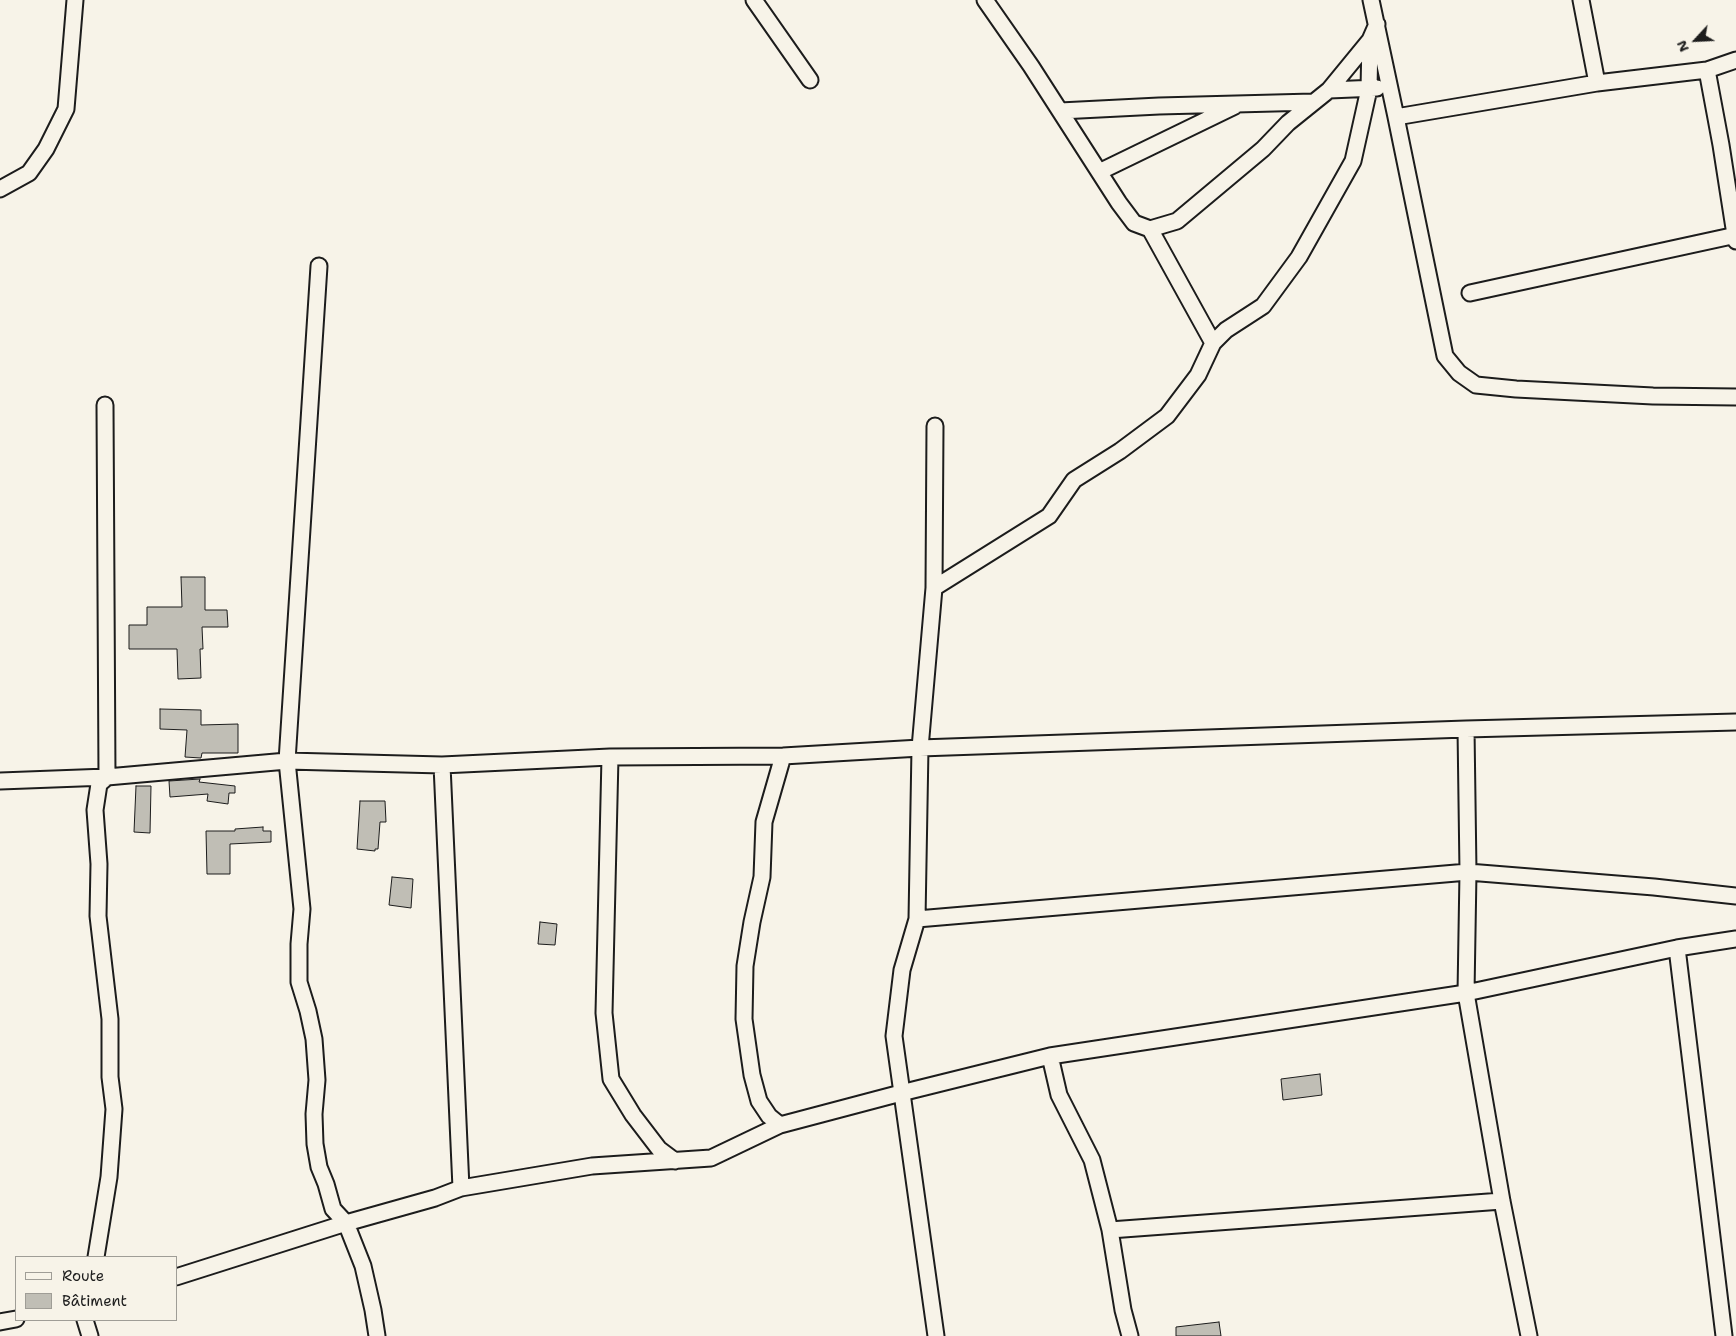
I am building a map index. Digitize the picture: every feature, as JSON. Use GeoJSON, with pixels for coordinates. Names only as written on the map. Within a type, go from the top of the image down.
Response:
{"type":"FeatureCollection","features":[{"type":"Feature","properties":{"kind":"street"},"geometry":{"type":"LineString","coordinates":[[0,189],[30,173],[46,149],[66,109],[75,0]]}},
{"type":"Feature","properties":{"kind":"street"},"geometry":{"type":"LineString","coordinates":[[754,0],[810,80]]}},
{"type":"Feature","properties":{"kind":"street"},"geometry":{"type":"LineString","coordinates":[[985,0],[1031,66],[1119,203],[1134,223],[1150,229],[1177,221],[1263,149],[1288,123],[1329,90],[1370,40],[1377,24]]}},
{"type":"Feature","properties":{"kind":"street"},"geometry":{"type":"LineString","coordinates":[[1371,0],[1445,356],[1459,373],[1476,385],[1516,389],[1652,396],[1736,397]]}},
{"type":"Feature","properties":{"kind":"street"},"geometry":{"type":"LineString","coordinates":[[1581,0],[1597,83]]}},
{"type":"Feature","properties":{"kind":"street"},"geometry":{"type":"LineString","coordinates":[[934,588],[1049,516],[1074,480],[1120,451],[1167,416],[1198,375],[1212,343],[1226,330],[1263,306],[1300,257],[1353,161],[1369,89],[1370,40]]}},
{"type":"Feature","properties":{"kind":"street"},"geometry":{"type":"LineString","coordinates":[[1396,117],[1597,83],[1707,70],[1736,60]]}},
{"type":"Feature","properties":{"kind":"street"},"geometry":{"type":"LineString","coordinates":[[1707,70],[1736,241]]}},
{"type":"Feature","properties":{"kind":"street"},"geometry":{"type":"LineString","coordinates":[[1329,90],[1369,89],[1390,86]]}},
{"type":"Feature","properties":{"kind":"street"},"geometry":{"type":"LineString","coordinates":[[1060,111],[1313,102]]}},
{"type":"Feature","properties":{"kind":"street"},"geometry":{"type":"LineString","coordinates":[[1099,172],[1238,104]]}},
{"type":"Feature","properties":{"kind":"street"},"geometry":{"type":"LineString","coordinates":[[1150,229],[1212,343]]}},
{"type":"Feature","properties":{"kind":"street"},"geometry":{"type":"LineString","coordinates":[[1470,293],[1736,236]]}},
{"type":"Feature","properties":{"kind":"street"},"geometry":{"type":"LineString","coordinates":[[319,266],[287,761],[302,908],[299,944],[299,982],[308,1010],[314,1039],[317,1080],[314,1114],[315,1144],[319,1168],[333,1209],[346,1223],[363,1266],[377,1336]]}},
{"type":"Feature","properties":{"kind":"street"},"geometry":{"type":"LineString","coordinates":[[96,1256],[109,1178],[114,1109],[110,1077],[110,1019],[98,916],[99,864],[95,810],[99,784],[107,777],[105,405]]}},
{"type":"Feature","properties":{"kind":"street"},"geometry":{"type":"LineString","coordinates":[[935,426],[934,588],[920,748],[917,920],[902,970],[894,1036],[936,1336]]}},
{"type":"Feature","properties":{"kind":"street"},"geometry":{"type":"LineString","coordinates":[[0,781],[107,777],[287,761],[442,765],[610,757],[783,756],[920,748],[1466,729],[1736,722]]}},
{"type":"Feature","properties":{"kind":"street"},"geometry":{"type":"LineString","coordinates":[[1466,729],[1468,872],[1466,994],[1502,1201],[1529,1336]]}},
{"type":"Feature","properties":{"kind":"street"},"geometry":{"type":"LineString","coordinates":[[780,1125],[769,1116],[759,1101],[752,1075],[744,1019],[745,966],[762,878],[764,822],[783,756]]}},
{"type":"Feature","properties":{"kind":"street"},"geometry":{"type":"LineString","coordinates":[[610,757],[604,1012],[611,1079],[633,1115],[659,1150],[675,1161]]}},
{"type":"Feature","properties":{"kind":"street"},"geometry":{"type":"LineString","coordinates":[[442,765],[461,1188]]}},
{"type":"Feature","properties":{"kind":"street"},"geometry":{"type":"LineString","coordinates":[[917,920],[1468,872],[1736,896]]}},
{"type":"Feature","properties":{"kind":"street"},"geometry":{"type":"LineString","coordinates":[[178,1276],[346,1223],[435,1198],[461,1188],[592,1166],[711,1158],[780,1125],[1050,1056],[1466,994],[1678,948],[1736,938]]}},
{"type":"Feature","properties":{"kind":"street"},"geometry":{"type":"LineString","coordinates":[[1678,948],[1724,1336]]}},
{"type":"Feature","properties":{"kind":"street"},"geometry":{"type":"LineString","coordinates":[[1050,1056],[1059,1095],[1092,1160],[1110,1230],[1123,1310],[1130,1336]]}},
{"type":"Feature","properties":{"kind":"street"},"geometry":{"type":"LineString","coordinates":[[1110,1230],[1502,1201]]}},
{"type":"Feature","properties":{"kind":"street"},"geometry":{"type":"LineString","coordinates":[[0,1322],[15,1319]]}},
{"type":"Feature","properties":{"kind":"street"},"geometry":{"type":"LineString","coordinates":[[86,1321],[90,1336]]}},
{"type":"Feature","properties":{"kind":"building"},"geometry":{"type":"Polygon","coordinates":[[[181,577],[205,577],[205,610],[227,610],[228,627],[202,627],[203,649],[200,649],[201,678],[178,679],[177,649],[129,649],[129,625],[147,625],[147,607],[182,607],[181,577]]]}},
{"type":"Feature","properties":{"kind":"building"},"geometry":{"type":"Polygon","coordinates":[[[160,709],[201,710],[201,725],[238,724],[238,753],[202,753],[201,758],[185,757],[187,730],[160,729],[160,709]]]}},
{"type":"Feature","properties":{"kind":"building"},"geometry":{"type":"Polygon","coordinates":[[[200,779],[199,782],[235,786],[235,793],[229,793],[228,804],[207,801],[208,794],[170,797],[169,781],[200,779]]]}},
{"type":"Feature","properties":{"kind":"building"},"geometry":{"type":"Polygon","coordinates":[[[136,786],[151,786],[150,833],[134,832],[136,786]]]}},
{"type":"Feature","properties":{"kind":"building"},"geometry":{"type":"Polygon","coordinates":[[[360,801],[385,801],[386,822],[380,822],[378,849],[375,849],[375,851],[357,849],[360,801]]]}},
{"type":"Feature","properties":{"kind":"building"},"geometry":{"type":"Polygon","coordinates":[[[263,827],[263,831],[271,831],[271,842],[230,844],[230,874],[207,874],[206,831],[235,831],[235,829],[263,827]]]}},
{"type":"Feature","properties":{"kind":"building"},"geometry":{"type":"Polygon","coordinates":[[[392,877],[413,879],[411,908],[389,905],[392,877]]]}},
{"type":"Feature","properties":{"kind":"building"},"geometry":{"type":"Polygon","coordinates":[[[540,922],[557,924],[555,945],[538,944],[540,922]]]}},
{"type":"Feature","properties":{"kind":"building"},"geometry":{"type":"Polygon","coordinates":[[[1320,1074],[1322,1095],[1283,1100],[1281,1079],[1320,1074]]]}},
{"type":"Feature","properties":{"kind":"building"},"geometry":{"type":"Polygon","coordinates":[[[1219,1322],[1221,1336],[1176,1336],[1176,1327],[1219,1322]]]}}]}
